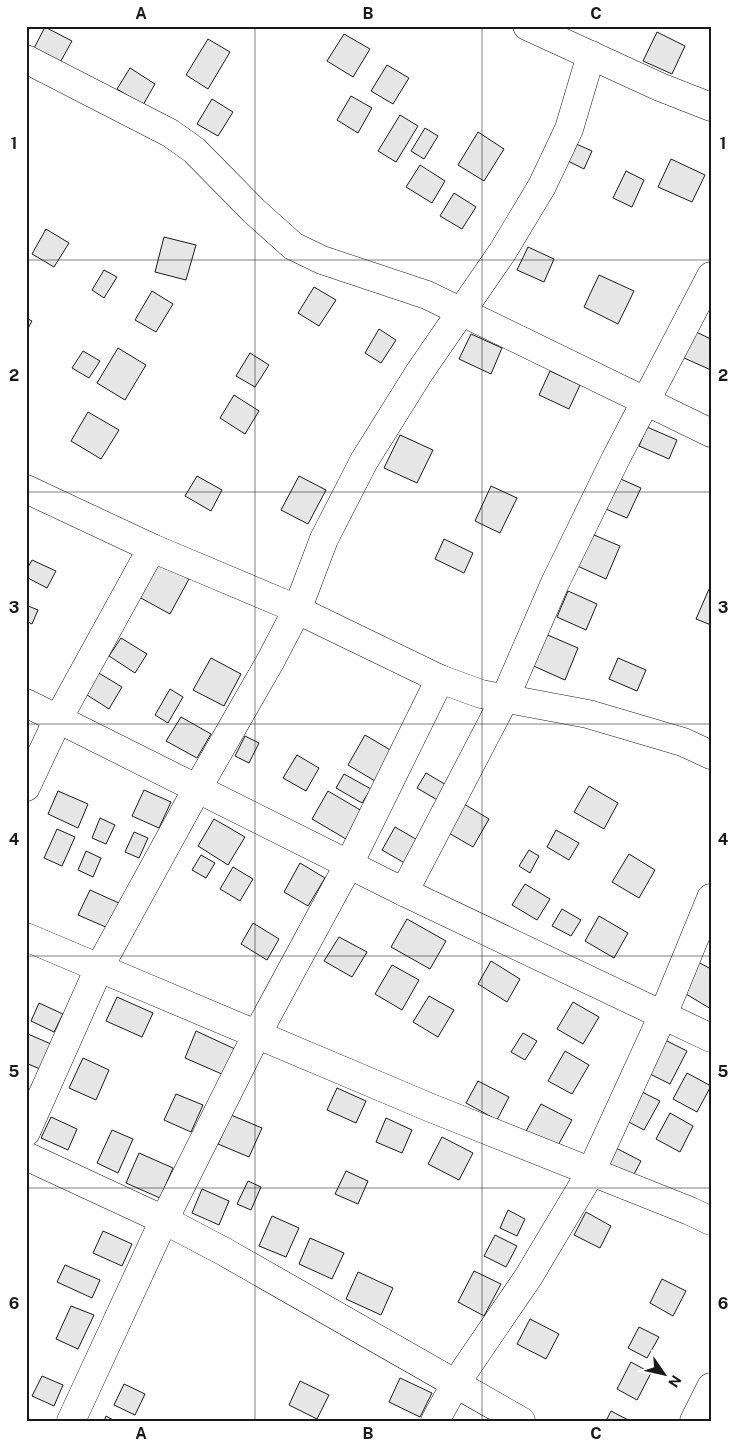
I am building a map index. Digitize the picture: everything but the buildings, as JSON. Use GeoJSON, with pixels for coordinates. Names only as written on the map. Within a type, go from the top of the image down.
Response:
{"type":"FeatureCollection","features":[{"type":"Feature","properties":{"kind":"street"},"geometry":{"type":"LineString","coordinates":[[527,26],[660,87],[711,107]]}},
{"type":"Feature","properties":{"kind":"street"},"geometry":{"type":"LineString","coordinates":[[26,1132],[99,968],[197,789],[271,660],[297,610],[324,539],[364,461],[419,373],[503,251],[542,186],[569,129],[591,55]]}},
{"type":"Feature","properties":{"kind":"street"},"geometry":{"type":"LineString","coordinates":[[26,59],[170,133],[194,150],[254,212],[293,246],[322,260],[427,295],[711,432]]}},
{"type":"Feature","properties":{"kind":"street"},"geometry":{"type":"LineString","coordinates":[[404,892],[505,698],[555,583],[711,276]]}},
{"type":"Feature","properties":{"kind":"street"},"geometry":{"type":"LineString","coordinates":[[26,489],[152,548],[297,610],[440,679],[481,694],[588,714],[683,742],[711,755]]}},
{"type":"Feature","properties":{"kind":"street"},"geometry":{"type":"LineString","coordinates":[[26,787],[58,719],[152,548]]}},
{"type":"Feature","properties":{"kind":"street"},"geometry":{"type":"LineString","coordinates":[[71,1421],[164,1220],[257,1034],[349,864],[440,679]]}},
{"type":"Feature","properties":{"kind":"street"},"geometry":{"type":"LineString","coordinates":[[26,703],[404,892],[711,1038]]}},
{"type":"Feature","properties":{"kind":"street"},"geometry":{"type":"LineString","coordinates":[[435,1421],[456,1383],[529,1276],[591,1172],[663,1015],[711,898]]}},
{"type":"Feature","properties":{"kind":"street"},"geometry":{"type":"LineString","coordinates":[[26,937],[432,1108],[711,1221]]}},
{"type":"Feature","properties":{"kind":"street"},"geometry":{"type":"LineString","coordinates":[[26,1156],[164,1220],[521,1421]]}},
{"type":"Feature","properties":{"kind":"street"},"geometry":{"type":"LineString","coordinates":[[694,1421],[711,1387]]}}]}
